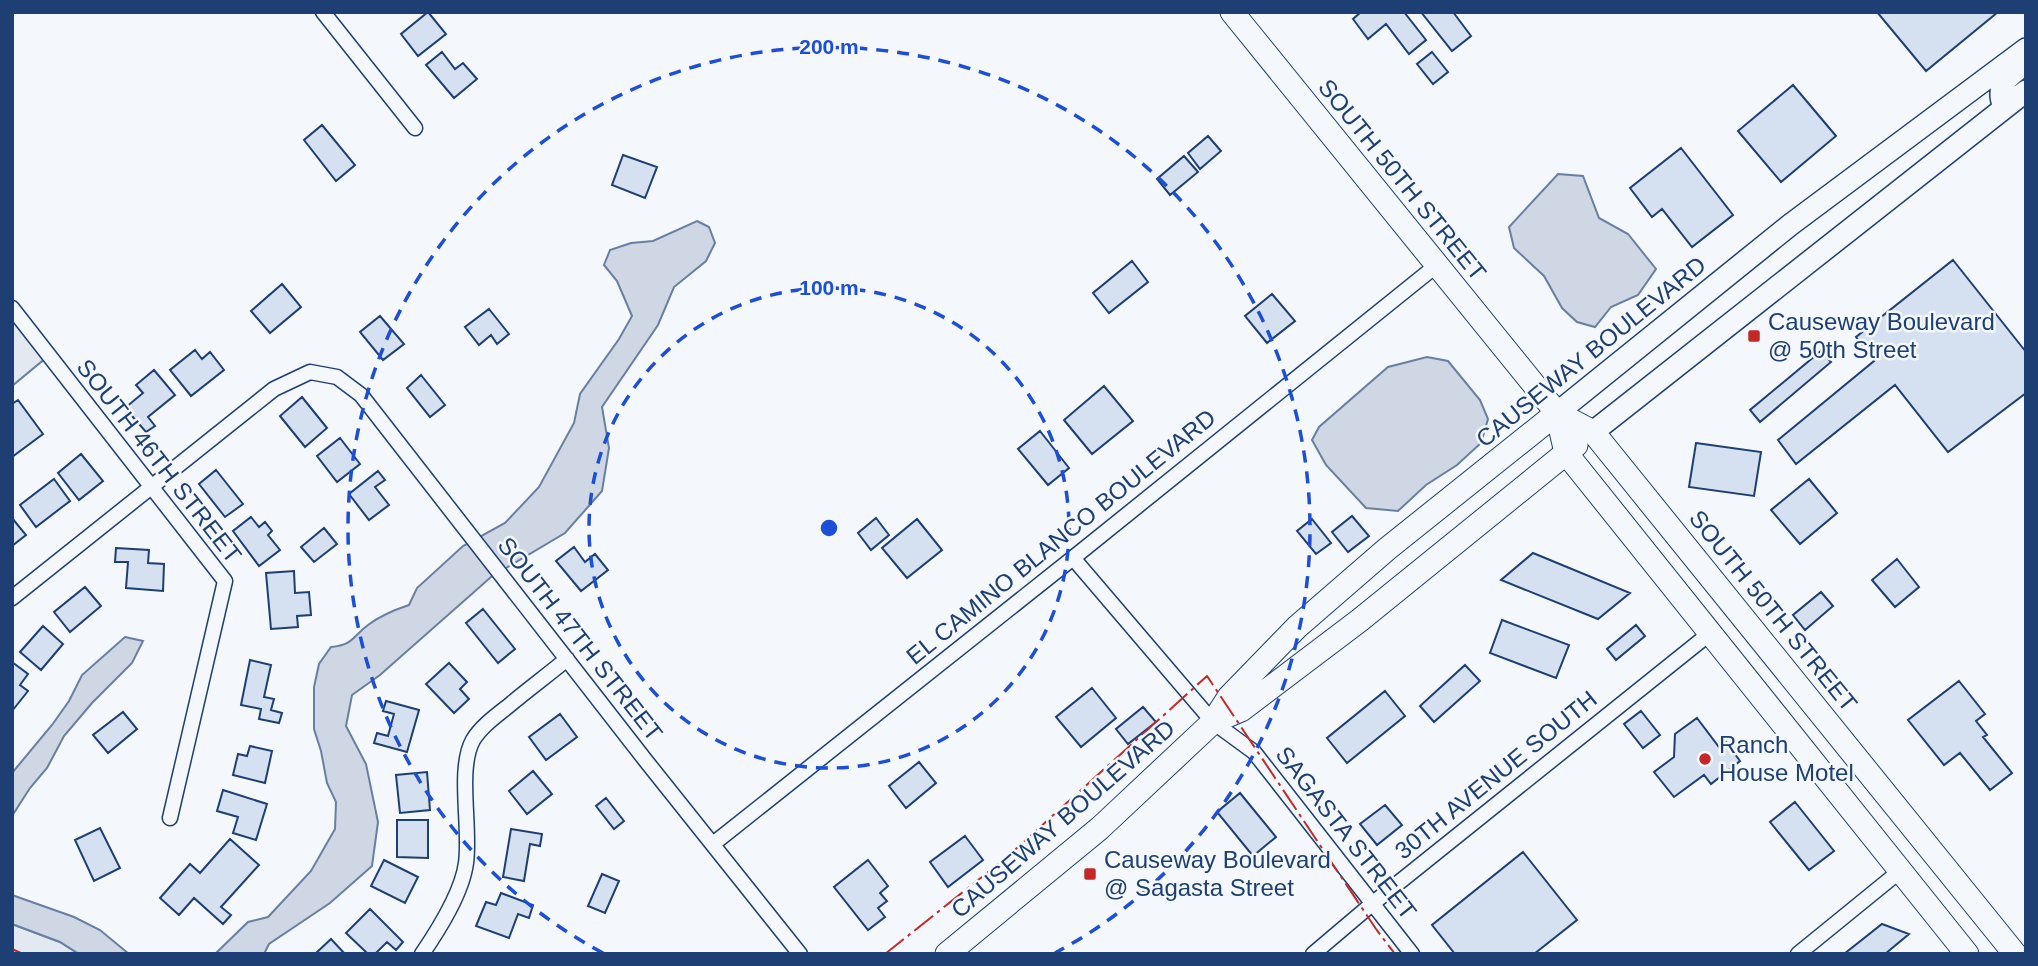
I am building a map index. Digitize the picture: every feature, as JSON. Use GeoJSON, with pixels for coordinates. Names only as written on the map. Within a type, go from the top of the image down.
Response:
{"type":"FeatureCollection","features":[{"type":"Feature","properties":{"kind":"main road","name":"SOUTH 50TH STREET"},"geometry":{"type":"LineString","coordinates":[[1232,12],[1558,413],[1592,432],[1689,548],[2015,954]]}},
{"type":"Feature","properties":{"kind":"main road","name":"CAUSEWAY BOULEVARD"},"geometry":{"type":"LineString","coordinates":[[947,954],[1100,828],[1213,722],[1229,697],[1297,627],[1387,549],[1790,225],[2026,49]]}},
{"type":"Feature","properties":{"kind":"main road"},"geometry":{"type":"LineString","coordinates":[[2004,107],[2000,90],[2004,83],[2026,64]]}},
{"type":"Feature","properties":{"kind":"main road","name":"CAUSEWAY BOULEVARD"},"geometry":{"type":"LineString","coordinates":[[1213,722],[1241,710],[1360,620],[1592,432],[2026,91]]}},
{"type":"Feature","properties":{"kind":"main road","name":"SOUTH 50TH STREET"},"geometry":{"type":"LineString","coordinates":[[1558,413],[1566,453],[1967,954]]}},
{"type":"Feature","properties":{"kind":"street"},"geometry":{"type":"LineString","coordinates":[[323,12],[415,128]]}},
{"type":"Feature","properties":{"kind":"street","name":"EL CAMINO BLANCO BOULEVARD"},"geometry":{"type":"LineString","coordinates":[[713,844],[1437,265]]}},
{"type":"Feature","properties":{"kind":"street","name":"SOUTH 46TH STREET"},"geometry":{"type":"LineString","coordinates":[[12,309],[225,581],[170,818]]}},
{"type":"Feature","properties":{"kind":"street","name":"SOUTH 47TH STREET"},"geometry":{"type":"LineString","coordinates":[[151,488],[274,389],[310,372],[337,377],[361,395],[800,954]]}},
{"type":"Feature","properties":{"kind":"street"},"geometry":{"type":"LineString","coordinates":[[12,598],[151,488]]}},
{"type":"Feature","properties":{"kind":"street","name":"SAGASTA STREET"},"geometry":{"type":"LineString","coordinates":[[1073,558],[1213,722],[1254,752],[1412,954]]}},
{"type":"Feature","properties":{"kind":"street","name":"30TH AVENUE SOUTH"},"geometry":{"type":"LineString","coordinates":[[1313,954],[1709,634]]}},
{"type":"Feature","properties":{"kind":"street"},"geometry":{"type":"LineString","coordinates":[[422,954],[456,896],[466,865],[466,759],[474,739],[489,721],[567,659]]}},
{"type":"Feature","properties":{"kind":"street"},"geometry":{"type":"LineString","coordinates":[[1798,954],[1900,871]]}},
{"type":"Feature","properties":{"kind":"shaded area"},"geometry":{"type":"Polygon","coordinates":[[[1558,174],[1583,176],[1599,218],[1628,234],[1656,269],[1638,295],[1611,307],[1595,327],[1577,322],[1562,308],[1544,276],[1514,248],[1509,227],[1558,174]]]}},
{"type":"Feature","properties":{"kind":"shaded area"},"geometry":{"type":"Polygon","coordinates":[[[697,221],[709,227],[715,243],[706,261],[674,287],[658,325],[602,407],[609,448],[602,491],[565,533],[491,577],[380,675],[352,695],[346,726],[366,764],[378,822],[372,866],[330,903],[269,944],[264,954],[215,954],[248,922],[268,917],[311,871],[335,829],[336,802],[327,783],[314,729],[314,687],[319,664],[331,647],[348,642],[378,618],[409,605],[417,588],[463,546],[505,523],[539,487],[574,423],[580,394],[632,316],[617,281],[604,265],[610,250],[631,243],[653,241],[697,221]]]}},
{"type":"Feature","properties":{"kind":"shaded area"},"geometry":{"type":"Polygon","coordinates":[[[12,313],[47,357],[12,386],[12,313]]]}},
{"type":"Feature","properties":{"kind":"shaded area"},"geometry":{"type":"Polygon","coordinates":[[[1427,357],[1448,361],[1480,400],[1488,419],[1481,443],[1457,465],[1426,485],[1398,511],[1366,508],[1326,465],[1312,440],[1319,427],[1388,367],[1427,357]]]}},
{"type":"Feature","properties":{"kind":"shaded area"},"geometry":{"type":"Polygon","coordinates":[[[125,637],[143,641],[132,663],[64,736],[47,768],[12,816],[12,773],[52,725],[69,701],[82,675],[125,637]]]}},
{"type":"Feature","properties":{"kind":"shaded area"},"geometry":{"type":"Polygon","coordinates":[[[12,895],[74,917],[100,930],[129,954],[79,954],[60,942],[12,924],[12,895]]]}},
{"type":"Feature","properties":{"kind":"shaded area"},"geometry":{"type":"Polygon","coordinates":[[[12,924],[60,942],[79,954],[12,954],[12,924]]]}},
{"type":"Feature","properties":{"kind":"building"},"geometry":{"type":"Polygon","coordinates":[[[428,12],[446,34],[418,56],[401,34],[428,12]]]}},
{"type":"Feature","properties":{"kind":"building"},"geometry":{"type":"Polygon","coordinates":[[[1361,12],[1404,12],[1426,40],[1409,54],[1386,24],[1368,39],[1353,19],[1361,12]]]}},
{"type":"Feature","properties":{"kind":"building"},"geometry":{"type":"Polygon","coordinates":[[[1421,12],[1453,12],[1471,36],[1452,51],[1421,12]]]}},
{"type":"Feature","properties":{"kind":"building"},"geometry":{"type":"Polygon","coordinates":[[[1877,12],[1998,12],[1926,71],[1877,12]]]}},
{"type":"Feature","properties":{"kind":"building"},"geometry":{"type":"Polygon","coordinates":[[[442,52],[455,69],[463,63],[477,79],[454,98],[426,65],[442,52]]]}},
{"type":"Feature","properties":{"kind":"building"},"geometry":{"type":"Polygon","coordinates":[[[1432,52],[1448,72],[1433,84],[1417,64],[1432,52]]]}},
{"type":"Feature","properties":{"kind":"building"},"geometry":{"type":"Polygon","coordinates":[[[1793,85],[1836,136],[1781,182],[1738,131],[1793,85]]]}},
{"type":"Feature","properties":{"kind":"building"},"geometry":{"type":"Polygon","coordinates":[[[322,125],[355,165],[336,181],[304,140],[322,125]]]}},
{"type":"Feature","properties":{"kind":"building"},"geometry":{"type":"Polygon","coordinates":[[[1208,136],[1221,151],[1200,169],[1188,153],[1208,136]]]}},
{"type":"Feature","properties":{"kind":"building"},"geometry":{"type":"Polygon","coordinates":[[[1681,148],[1733,215],[1692,247],[1662,209],[1652,217],[1630,188],[1681,148]]]}},
{"type":"Feature","properties":{"kind":"building"},"geometry":{"type":"Polygon","coordinates":[[[623,155],[657,167],[645,198],[612,185],[623,155]]]}},
{"type":"Feature","properties":{"kind":"building"},"geometry":{"type":"Polygon","coordinates":[[[1184,156],[1198,172],[1170,195],[1157,179],[1184,156]]]}},
{"type":"Feature","properties":{"kind":"building"},"geometry":{"type":"Polygon","coordinates":[[[1953,260],[2026,352],[2026,393],[1948,452],[1895,385],[1796,464],[1778,440],[1874,361],[1856,337],[1953,260]]]}},
{"type":"Feature","properties":{"kind":"building"},"geometry":{"type":"Polygon","coordinates":[[[1132,261],[1148,282],[1109,313],[1093,293],[1132,261]]]}},
{"type":"Feature","properties":{"kind":"building"},"geometry":{"type":"Polygon","coordinates":[[[282,284],[301,307],[270,333],[251,311],[282,284]]]}},
{"type":"Feature","properties":{"kind":"building"},"geometry":{"type":"Polygon","coordinates":[[[1272,294],[1295,321],[1267,343],[1245,316],[1272,294]]]}},
{"type":"Feature","properties":{"kind":"building"},"geometry":{"type":"Polygon","coordinates":[[[489,309],[509,334],[497,344],[491,335],[479,345],[465,327],[489,309]]]}},
{"type":"Feature","properties":{"kind":"building"},"geometry":{"type":"Polygon","coordinates":[[[380,316],[404,344],[383,360],[360,332],[380,316]]]}},
{"type":"Feature","properties":{"kind":"building"},"geometry":{"type":"Polygon","coordinates":[[[195,350],[202,359],[210,352],[224,370],[191,396],[170,370],[195,350]]]}},
{"type":"Feature","properties":{"kind":"building"},"geometry":{"type":"Polygon","coordinates":[[[1821,351],[1831,362],[1760,422],[1750,410],[1821,351]]]}},
{"type":"Feature","properties":{"kind":"building"},"geometry":{"type":"Polygon","coordinates":[[[154,370],[175,395],[148,417],[155,426],[146,432],[125,408],[143,393],[136,385],[154,370]]]}},
{"type":"Feature","properties":{"kind":"building"},"geometry":{"type":"Polygon","coordinates":[[[421,375],[445,405],[430,417],[407,388],[421,375]]]}},
{"type":"Feature","properties":{"kind":"building"},"geometry":{"type":"Polygon","coordinates":[[[1104,386],[1133,421],[1092,454],[1064,420],[1104,386]]]}},
{"type":"Feature","properties":{"kind":"building"},"geometry":{"type":"Polygon","coordinates":[[[302,397],[327,428],[305,447],[280,416],[302,397]]]}},
{"type":"Feature","properties":{"kind":"building"},"geometry":{"type":"Polygon","coordinates":[[[18,400],[43,434],[12,457],[12,404],[18,400]]]}},
{"type":"Feature","properties":{"kind":"building"},"geometry":{"type":"Polygon","coordinates":[[[1040,431],[1069,468],[1048,485],[1018,449],[1040,431]]]}},
{"type":"Feature","properties":{"kind":"building"},"geometry":{"type":"Polygon","coordinates":[[[340,438],[360,464],[337,482],[317,456],[340,438]]]}},
{"type":"Feature","properties":{"kind":"building"},"geometry":{"type":"Polygon","coordinates":[[[1696,443],[1761,452],[1754,496],[1689,487],[1696,443]]]}},
{"type":"Feature","properties":{"kind":"building"},"geometry":{"type":"Polygon","coordinates":[[[81,454],[103,481],[79,500],[58,473],[81,454]]]}},
{"type":"Feature","properties":{"kind":"building"},"geometry":{"type":"Polygon","coordinates":[[[216,470],[243,504],[225,517],[199,484],[216,470]]]}},
{"type":"Feature","properties":{"kind":"building"},"geometry":{"type":"Polygon","coordinates":[[[378,471],[385,480],[375,487],[389,505],[369,520],[349,494],[378,471]]]}},
{"type":"Feature","properties":{"kind":"building"},"geometry":{"type":"Polygon","coordinates":[[[54,479],[70,501],[36,527],[20,505],[54,479]]]}},
{"type":"Feature","properties":{"kind":"building"},"geometry":{"type":"Polygon","coordinates":[[[1809,479],[1837,513],[1800,544],[1771,510],[1809,479]]]}},
{"type":"Feature","properties":{"kind":"building"},"geometry":{"type":"Polygon","coordinates":[[[1352,516],[1369,536],[1348,552],[1332,532],[1352,516]]]}},
{"type":"Feature","properties":{"kind":"building"},"geometry":{"type":"Polygon","coordinates":[[[251,517],[259,527],[265,522],[272,531],[268,535],[280,550],[259,566],[233,531],[251,517]]]}},
{"type":"Feature","properties":{"kind":"building"},"geometry":{"type":"Polygon","coordinates":[[[12,518],[26,535],[12,546],[12,518]]]}},
{"type":"Feature","properties":{"kind":"building"},"geometry":{"type":"Polygon","coordinates":[[[876,518],[889,535],[871,550],[858,533],[876,518]]]}},
{"type":"Feature","properties":{"kind":"building"},"geometry":{"type":"Polygon","coordinates":[[[917,519],[942,550],[907,578],[882,548],[917,519]]]}},
{"type":"Feature","properties":{"kind":"building"},"geometry":{"type":"Polygon","coordinates":[[[1312,519],[1331,543],[1316,554],[1297,531],[1312,519]]]}},
{"type":"Feature","properties":{"kind":"building"},"geometry":{"type":"Polygon","coordinates":[[[324,528],[337,544],[314,562],[301,547],[324,528]]]}},
{"type":"Feature","properties":{"kind":"building"},"geometry":{"type":"Polygon","coordinates":[[[574,547],[585,562],[595,554],[608,570],[581,591],[556,561],[574,547]]]}},
{"type":"Feature","properties":{"kind":"building"},"geometry":{"type":"Polygon","coordinates":[[[116,548],[149,550],[148,563],[164,564],[163,591],[126,588],[128,562],[115,562],[116,548]]]}},
{"type":"Feature","properties":{"kind":"building"},"geometry":{"type":"Polygon","coordinates":[[[1533,553],[1630,593],[1598,619],[1501,580],[1533,553]]]}},
{"type":"Feature","properties":{"kind":"building"},"geometry":{"type":"Polygon","coordinates":[[[1897,559],[1919,587],[1895,607],[1872,580],[1897,559]]]}},
{"type":"Feature","properties":{"kind":"building"},"geometry":{"type":"Polygon","coordinates":[[[294,571],[295,593],[309,592],[311,615],[297,616],[298,627],[271,629],[266,573],[294,571]]]}},
{"type":"Feature","properties":{"kind":"building"},"geometry":{"type":"Polygon","coordinates":[[[85,587],[101,606],[70,632],[54,612],[85,587]]]}},
{"type":"Feature","properties":{"kind":"building"},"geometry":{"type":"Polygon","coordinates":[[[1821,592],[1833,606],[1805,630],[1793,615],[1821,592]]]}},
{"type":"Feature","properties":{"kind":"building"},"geometry":{"type":"Polygon","coordinates":[[[483,609],[515,649],[498,663],[466,623],[483,609]]]}},
{"type":"Feature","properties":{"kind":"building"},"geometry":{"type":"Polygon","coordinates":[[[1502,620],[1569,645],[1556,678],[1490,653],[1502,620]]]}},
{"type":"Feature","properties":{"kind":"building"},"geometry":{"type":"Polygon","coordinates":[[[1636,625],[1645,636],[1616,660],[1607,649],[1636,625]]]}},
{"type":"Feature","properties":{"kind":"building"},"geometry":{"type":"Polygon","coordinates":[[[43,626],[63,644],[41,670],[20,652],[43,626]]]}},
{"type":"Feature","properties":{"kind":"building"},"geometry":{"type":"Polygon","coordinates":[[[250,660],[271,665],[264,697],[274,699],[271,710],[282,713],[279,723],[259,719],[261,709],[241,705],[250,660]]]}},
{"type":"Feature","properties":{"kind":"building"},"geometry":{"type":"Polygon","coordinates":[[[12,662],[28,674],[20,685],[28,691],[12,711],[12,662]]]}},
{"type":"Feature","properties":{"kind":"building"},"geometry":{"type":"Polygon","coordinates":[[[449,663],[467,682],[460,689],[469,699],[454,713],[426,684],[449,663]]]}},
{"type":"Feature","properties":{"kind":"building"},"geometry":{"type":"Polygon","coordinates":[[[1465,665],[1480,681],[1434,722],[1420,706],[1465,665]]]}},
{"type":"Feature","properties":{"kind":"building"},"geometry":{"type":"Polygon","coordinates":[[[1959,681],[1985,714],[1976,721],[1987,735],[1983,737],[2012,773],[1990,790],[1960,753],[1944,765],[1908,720],[1959,681]]]}},
{"type":"Feature","properties":{"kind":"building"},"geometry":{"type":"Polygon","coordinates":[[[1092,688],[1116,718],[1081,747],[1056,717],[1092,688]]]}},
{"type":"Feature","properties":{"kind":"building"},"geometry":{"type":"Polygon","coordinates":[[[1385,691],[1405,716],[1347,763],[1327,738],[1385,691]]]}},
{"type":"Feature","properties":{"kind":"building"},"geometry":{"type":"Polygon","coordinates":[[[386,701],[419,710],[407,752],[374,743],[377,733],[388,736],[394,714],[383,711],[386,701]]]}},
{"type":"Feature","properties":{"kind":"building"},"geometry":{"type":"Polygon","coordinates":[[[1143,707],[1156,722],[1128,744],[1116,729],[1143,707]]]}},
{"type":"Feature","properties":{"kind":"building"},"geometry":{"type":"Polygon","coordinates":[[[1641,711],[1660,735],[1643,748],[1624,724],[1641,711]]]}},
{"type":"Feature","properties":{"kind":"building"},"geometry":{"type":"Polygon","coordinates":[[[123,712],[137,729],[108,753],[93,735],[123,712]]]}},
{"type":"Feature","properties":{"kind":"building"},"geometry":{"type":"Polygon","coordinates":[[[560,714],[577,737],[546,760],[529,737],[560,714]]]}},
{"type":"Feature","properties":{"kind":"building","name":"Ranch House Motel"},"geometry":{"type":"Polygon","coordinates":[[[1697,718],[1719,747],[1726,742],[1740,761],[1711,784],[1704,775],[1674,797],[1654,772],[1674,757],[1675,734],[1697,718]]]}},
{"type":"Feature","properties":{"kind":"building"},"geometry":{"type":"Polygon","coordinates":[[[250,746],[272,751],[265,783],[233,775],[238,754],[247,756],[250,746]]]}},
{"type":"Feature","properties":{"kind":"building"},"geometry":{"type":"Polygon","coordinates":[[[919,762],[936,783],[906,808],[889,786],[919,762]]]}},
{"type":"Feature","properties":{"kind":"building"},"geometry":{"type":"Polygon","coordinates":[[[533,771],[552,794],[527,814],[509,791],[533,771]]]}},
{"type":"Feature","properties":{"kind":"building"},"geometry":{"type":"Polygon","coordinates":[[[427,772],[430,810],[400,813],[396,775],[427,772]]]}},
{"type":"Feature","properties":{"kind":"building"},"geometry":{"type":"Polygon","coordinates":[[[223,790],[267,804],[256,840],[233,833],[238,817],[217,811],[223,790]]]}},
{"type":"Feature","properties":{"kind":"building"},"geometry":{"type":"Polygon","coordinates":[[[1240,793],[1276,837],[1253,856],[1217,812],[1240,793]]]}},
{"type":"Feature","properties":{"kind":"building"},"geometry":{"type":"Polygon","coordinates":[[[606,798],[624,821],[614,829],[596,806],[606,798]]]}},
{"type":"Feature","properties":{"kind":"building"},"geometry":{"type":"Polygon","coordinates":[[[1795,802],[1834,851],[1809,870],[1770,822],[1795,802]]]}},
{"type":"Feature","properties":{"kind":"building"},"geometry":{"type":"Polygon","coordinates":[[[1385,805],[1402,825],[1377,845],[1360,824],[1385,805]]]}},
{"type":"Feature","properties":{"kind":"building"},"geometry":{"type":"Polygon","coordinates":[[[397,820],[428,820],[428,858],[397,857],[397,820]]]}},
{"type":"Feature","properties":{"kind":"building"},"geometry":{"type":"Polygon","coordinates":[[[100,828],[120,868],[94,881],[75,840],[100,828]]]}},
{"type":"Feature","properties":{"kind":"building"},"geometry":{"type":"Polygon","coordinates":[[[511,829],[542,834],[540,846],[530,844],[524,881],[503,877],[511,829]]]}},
{"type":"Feature","properties":{"kind":"building"},"geometry":{"type":"Polygon","coordinates":[[[965,836],[983,860],[948,887],[930,862],[965,836]]]}},
{"type":"Feature","properties":{"kind":"building"},"geometry":{"type":"Polygon","coordinates":[[[230,839],[259,865],[221,907],[231,915],[223,924],[194,898],[179,915],[160,898],[190,864],[200,873],[230,839]]]}},
{"type":"Feature","properties":{"kind":"building"},"geometry":{"type":"Polygon","coordinates":[[[1523,852],[1577,920],[1534,954],[1455,954],[1432,925],[1523,852]]]}},
{"type":"Feature","properties":{"kind":"building"},"geometry":{"type":"Polygon","coordinates":[[[384,860],[418,877],[405,903],[371,886],[384,860]]]}},
{"type":"Feature","properties":{"kind":"building"},"geometry":{"type":"Polygon","coordinates":[[[868,860],[888,886],[880,893],[887,901],[878,908],[885,917],[868,930],[834,887],[868,860]]]}},
{"type":"Feature","properties":{"kind":"building"},"geometry":{"type":"Polygon","coordinates":[[[602,874],[619,881],[605,913],[588,906],[602,874]]]}},
{"type":"Feature","properties":{"kind":"building"},"geometry":{"type":"Polygon","coordinates":[[[501,893],[533,905],[529,918],[518,914],[509,938],[476,926],[486,902],[496,905],[501,893]]]}},
{"type":"Feature","properties":{"kind":"building"},"geometry":{"type":"Polygon","coordinates":[[[370,909],[403,942],[396,950],[387,942],[375,954],[368,954],[346,933],[370,909]]]}},
{"type":"Feature","properties":{"kind":"building"},"geometry":{"type":"Polygon","coordinates":[[[1882,924],[1909,934],[1885,954],[1844,954],[1882,924]]]}},
{"type":"Feature","properties":{"kind":"building"},"geometry":{"type":"Polygon","coordinates":[[[331,939],[345,954],[315,954],[331,939]]]}},
{"type":"Feature","properties":{"kind":"power"},"geometry":{"type":"LineString","coordinates":[[885,954],[1007,857],[1207,676],[1395,954]]}},
{"type":"Feature","properties":{"kind":"power"},"geometry":{"type":"LineString","coordinates":[[12,949],[23,954]]}},
{"type":"Feature","properties":{"kind":"place","name":"Causeway Boulevard @ 50th Street"},"geometry":{"type":"Point","coordinates":[1754,336]}},
{"type":"Feature","properties":{"kind":"place","name":"Ranch House Motel"},"geometry":{"type":"Point","coordinates":[1705,759]}},
{"type":"Feature","properties":{"kind":"place","name":"Causeway Boulevard @ Sagasta Street"},"geometry":{"type":"Point","coordinates":[1090,874]}}]}
